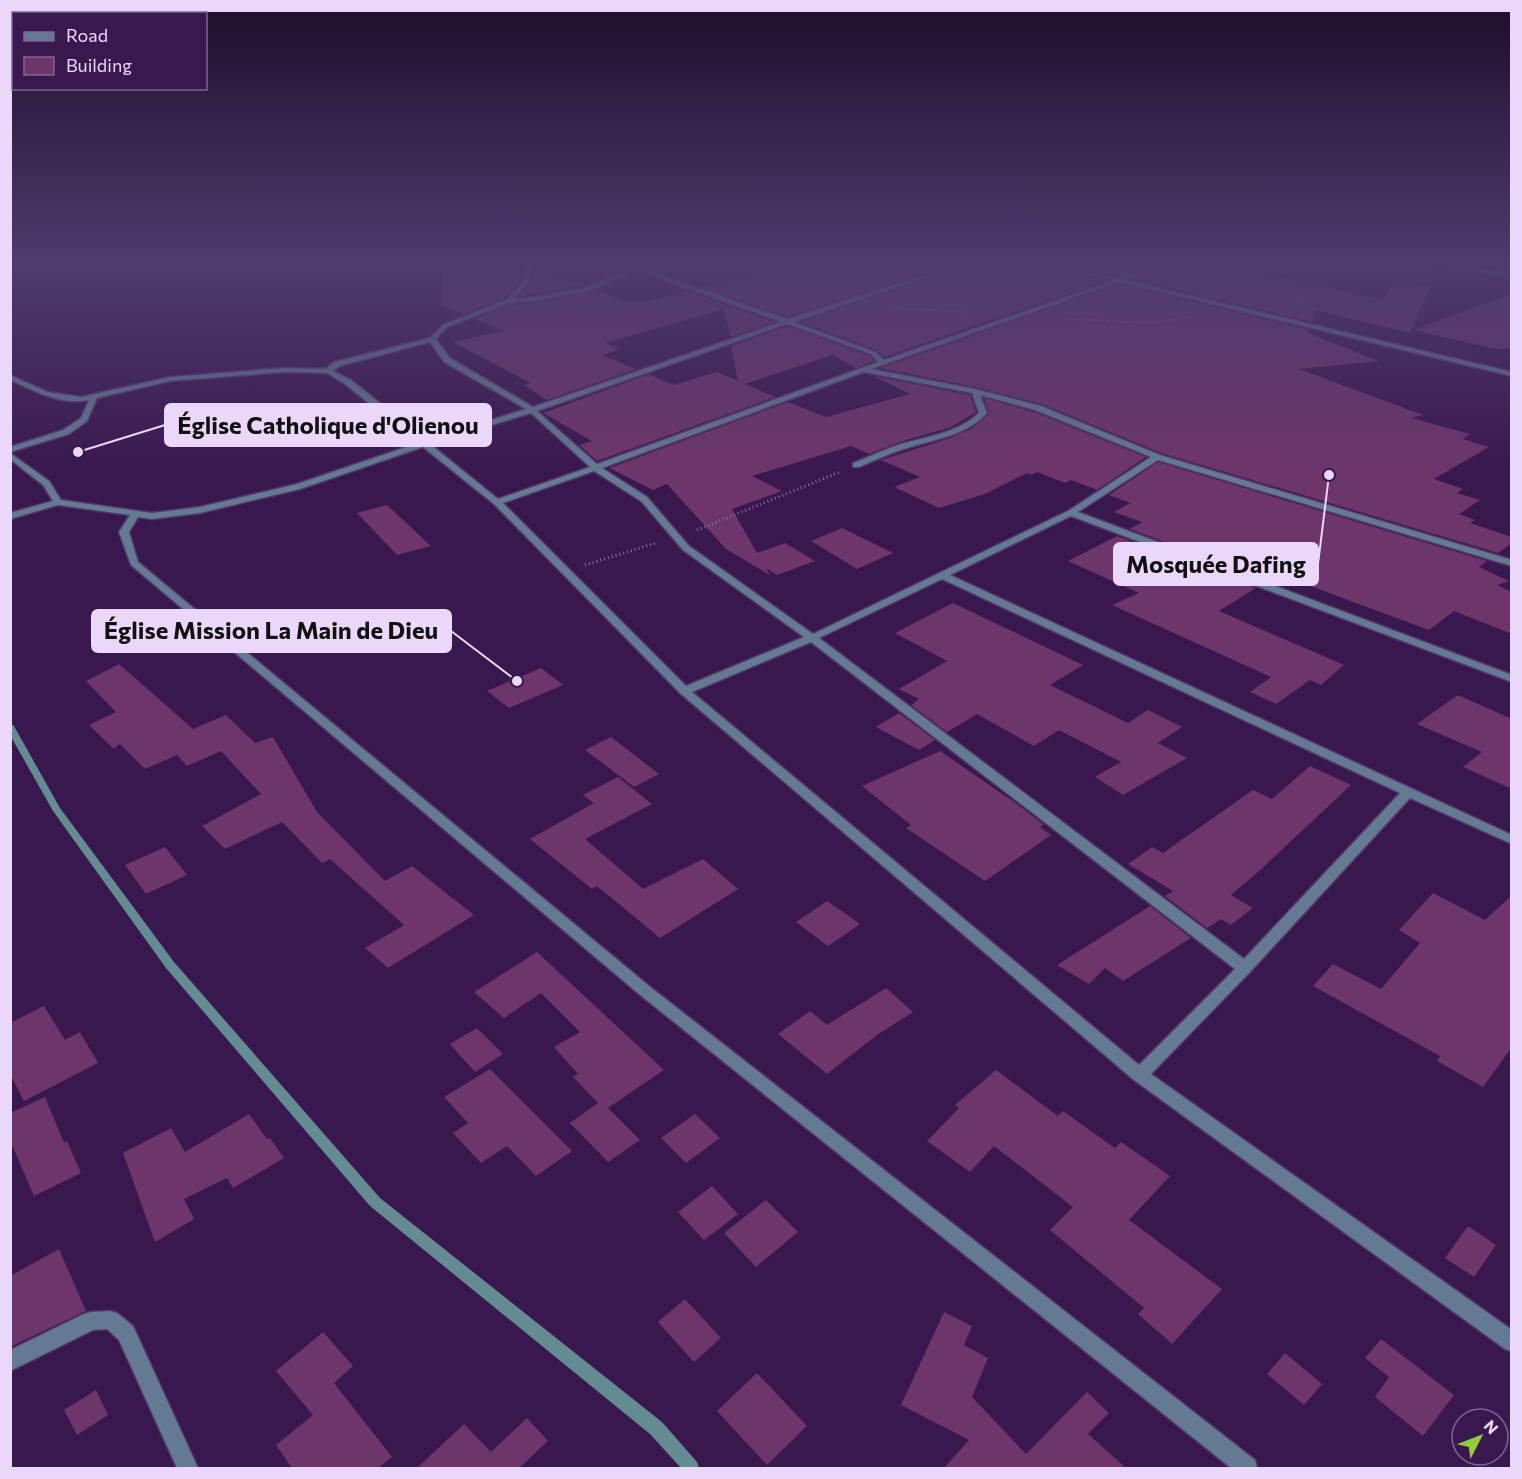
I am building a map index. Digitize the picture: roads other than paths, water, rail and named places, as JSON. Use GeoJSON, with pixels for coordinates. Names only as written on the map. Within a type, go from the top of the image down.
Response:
{"type":"FeatureCollection","features":[{"type":"Feature","properties":{"kind":"street"},"geometry":{"type":"LineString","coordinates":[[328,371],[337,364],[432,339],[437,334]]}},
{"type":"Feature","properties":{"kind":"street"},"geometry":{"type":"LineString","coordinates":[[10,516],[58,502],[152,516],[200,510],[300,486],[532,410],[752,334]]}},
{"type":"Feature","properties":{"kind":"street"},"geometry":{"type":"LineString","coordinates":[[820,334],[873,353],[884,363]]}},
{"type":"Feature","properties":{"kind":"street"},"geometry":{"type":"LineString","coordinates":[[497,502],[597,469],[862,369],[968,334]]}},
{"type":"Feature","properties":{"kind":"street"},"geometry":{"type":"LineString","coordinates":[[1345,334],[1512,374]]}},
{"type":"Feature","properties":{"kind":"street"},"geometry":{"type":"LineString","coordinates":[[432,339],[447,360],[532,410],[597,469],[644,499],[674,537],[812,638],[1245,968]]}},
{"type":"Feature","properties":{"kind":"street"},"geometry":{"type":"LineString","coordinates":[[862,369],[975,391],[1038,408],[1157,457],[1512,563]]}},
{"type":"Feature","properties":{"kind":"street"},"geometry":{"type":"LineString","coordinates":[[10,377],[46,394],[81,399],[170,379],[284,370],[328,371],[348,382],[497,502],[684,692],[1140,1075],[1512,1342]]}},
{"type":"Feature","properties":{"kind":"street"},"geometry":{"type":"LineString","coordinates":[[856,465],[901,447],[953,433],[974,423],[983,413],[975,391]]}},
{"type":"Feature","properties":{"kind":"street"},"geometry":{"type":"LineString","coordinates":[[10,450],[66,432],[84,419],[94,396]]}},
{"type":"Feature","properties":{"kind":"street"},"geometry":{"type":"LineString","coordinates":[[10,455],[46,483],[58,502]]}},
{"type":"Feature","properties":{"kind":"street"},"geometry":{"type":"LineString","coordinates":[[684,692],[812,638],[1071,513],[1157,457]]}},
{"type":"Feature","properties":{"kind":"street"},"geometry":{"type":"LineString","coordinates":[[1071,513],[1512,679]]}},
{"type":"Feature","properties":{"kind":"street"},"geometry":{"type":"LineString","coordinates":[[135,514],[124,532],[134,563],[644,990],[1247,1468]]}},
{"type":"Feature","properties":{"kind":"street"},"geometry":{"type":"LineString","coordinates":[[942,575],[1512,840]]}},
{"type":"Feature","properties":{"kind":"street"},"geometry":{"type":"LineString","coordinates":[[1140,1075],[1245,968],[1409,791]]}},
{"type":"Feature","properties":{"kind":"street"},"geometry":{"type":"LineString","coordinates":[[10,1361],[91,1321],[110,1320],[126,1333],[188,1468]]}},
{"type":"Feature","properties":{"kind":"waterway"},"geometry":{"type":"LineString","coordinates":[[10,726],[56,809],[170,965],[375,1202],[656,1428],[691,1468]]}},
{"type":"Feature","properties":{"kind":"place","name":"Église Catholique d'Olienou"},"geometry":{"type":"Point","coordinates":[78,452]}},
{"type":"Feature","properties":{"kind":"place","name":"Mosquée Dafing"},"geometry":{"type":"Point","coordinates":[1329,475]}},
{"type":"Feature","properties":{"kind":"place","name":"Église Mission La Main de Dieu"},"geometry":{"type":"Point","coordinates":[517,681]}}]}
